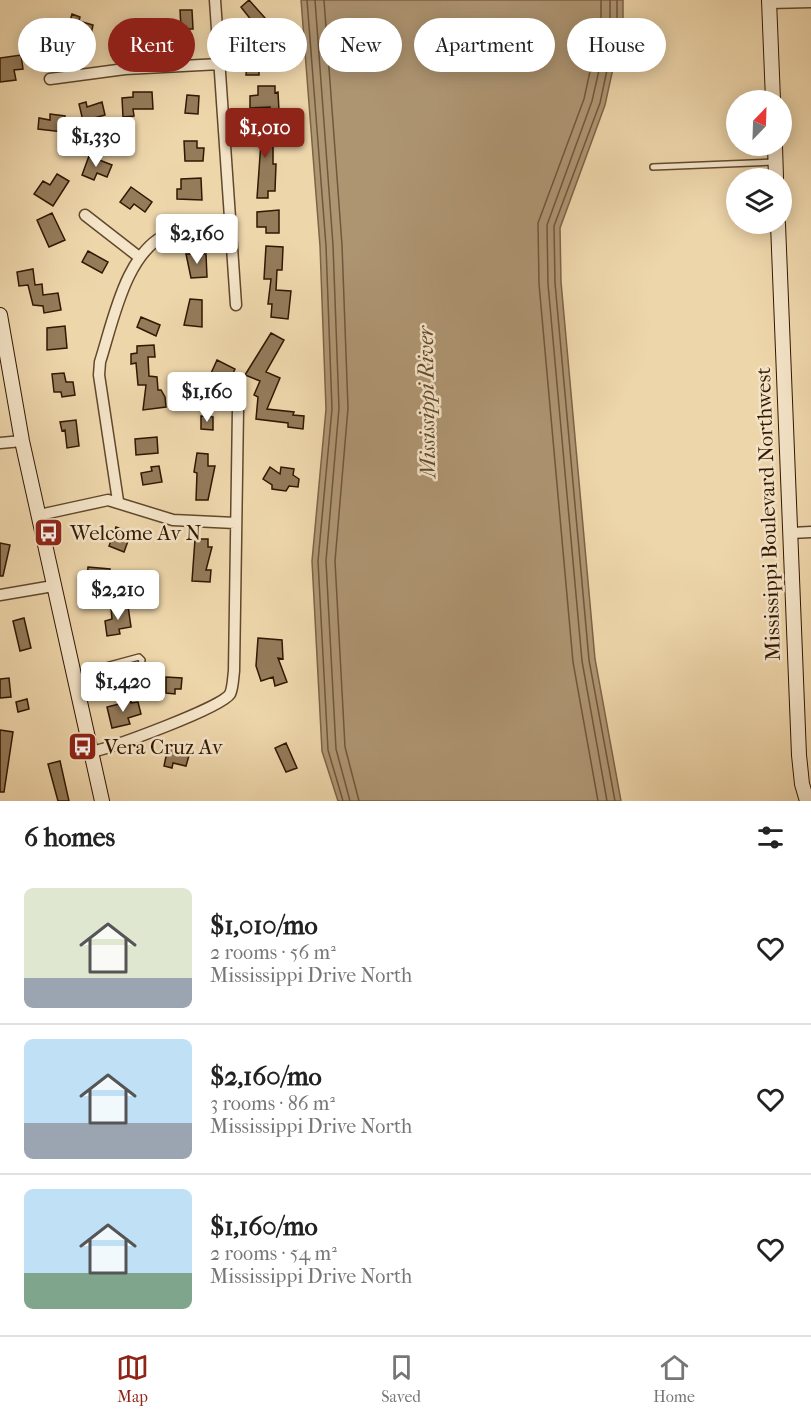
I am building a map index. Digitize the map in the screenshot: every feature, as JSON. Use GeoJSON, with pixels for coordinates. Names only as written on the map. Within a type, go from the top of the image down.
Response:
{"type":"FeatureCollection","features":[{"type":"Feature","properties":{"kind":"street"},"geometry":{"type":"LineString","coordinates":[[215,0],[216,18]]}},
{"type":"Feature","properties":{"kind":"street"},"geometry":{"type":"LineString","coordinates":[[773,90],[769,2],[811,2]]}},
{"type":"Feature","properties":{"kind":"street"},"geometry":{"type":"LineString","coordinates":[[51,79],[125,69],[207,65]]}},
{"type":"Feature","properties":{"kind":"street"},"geometry":{"type":"LineString","coordinates":[[220,72],[236,305]]}},
{"type":"Feature","properties":{"kind":"street"},"geometry":{"type":"LineString","coordinates":[[776,156],[776,168]]}},
{"type":"Feature","properties":{"kind":"street"},"geometry":{"type":"LineString","coordinates":[[86,214],[139,257]]}},
{"type":"Feature","properties":{"kind":"street"},"geometry":{"type":"LineString","coordinates":[[118,501],[99,375],[100,362],[131,270],[139,257],[168,234],[200,227],[229,226]]}},
{"type":"Feature","properties":{"kind":"street","name":"Mississippi Boulevard Northwest"},"geometry":{"type":"LineString","coordinates":[[778,234],[800,772],[807,801]]}},
{"type":"Feature","properties":{"kind":"street"},"geometry":{"type":"LineString","coordinates":[[0,315],[22,441],[102,801]]}},
{"type":"Feature","properties":{"kind":"street"},"geometry":{"type":"LineString","coordinates":[[91,752],[199,712],[225,699],[230,693],[234,671],[238,409]]}},
{"type":"Feature","properties":{"kind":"street"},"geometry":{"type":"LineString","coordinates":[[0,443],[22,441]]}},
{"type":"Feature","properties":{"kind":"street"},"geometry":{"type":"LineString","coordinates":[[39,515],[94,502],[118,501],[149,514],[173,519],[235,523]]}},
{"type":"Feature","properties":{"kind":"street"},"geometry":{"type":"LineString","coordinates":[[791,533],[811,532]]}},
{"type":"Feature","properties":{"kind":"street"},"geometry":{"type":"LineString","coordinates":[[0,595],[53,586]]}},
{"type":"Feature","properties":{"kind":"lane"},"geometry":{"type":"LineString","coordinates":[[653,167],[776,162]]}},
{"type":"Feature","properties":{"kind":"lane"},"geometry":{"type":"LineString","coordinates":[[78,695],[103,686],[108,689],[138,680],[142,660],[139,657],[102,667],[99,671],[103,686]]}},
{"type":"Feature","properties":{"kind":"water","name":"Mississippi River"},"geometry":{"type":"Polygon","coordinates":[[[301,0],[623,0],[623,18],[567,18],[567,72],[612,72],[605,105],[560,228],[561,282],[595,659],[621,801],[338,801],[322,751],[312,561],[326,409],[320,246],[307,72],[307,18],[302,18],[301,0]]]}},
{"type":"Feature","properties":{"kind":"building"},"geometry":{"type":"Polygon","coordinates":[[[249,0],[265,18],[250,18],[241,7],[249,0]]]}},
{"type":"Feature","properties":{"kind":"building"},"geometry":{"type":"Polygon","coordinates":[[[180,10],[192,10],[192,18],[180,18],[180,10]]]}},
{"type":"Feature","properties":{"kind":"building"},"geometry":{"type":"Polygon","coordinates":[[[18,55],[18,70],[14,70],[16,80],[0,82],[0,58],[18,55]]]}},
{"type":"Feature","properties":{"kind":"building"},"geometry":{"type":"Polygon","coordinates":[[[246,72],[259,72],[259,75],[246,75],[246,72]]]}},
{"type":"Feature","properties":{"kind":"building"},"geometry":{"type":"Polygon","coordinates":[[[258,86],[275,86],[275,93],[278,92],[279,111],[270,111],[270,107],[250,108],[250,96],[258,95],[258,86]]]}},
{"type":"Feature","properties":{"kind":"building"},"geometry":{"type":"Polygon","coordinates":[[[133,92],[152,92],[153,109],[133,109],[134,116],[123,117],[122,98],[133,97],[133,92]]]}},
{"type":"Feature","properties":{"kind":"building"},"geometry":{"type":"Polygon","coordinates":[[[187,95],[199,96],[198,114],[185,113],[187,95]]]}},
{"type":"Feature","properties":{"kind":"building"},"geometry":{"type":"Polygon","coordinates":[[[86,102],[87,107],[102,102],[105,115],[83,121],[79,104],[86,102]]]}},
{"type":"Feature","properties":{"kind":"building"},"geometry":{"type":"Polygon","coordinates":[[[50,114],[65,116],[63,132],[38,129],[39,118],[50,120],[50,114]]]}},
{"type":"Feature","properties":{"kind":"building"},"geometry":{"type":"Polygon","coordinates":[[[250,126],[274,127],[274,132],[277,132],[277,142],[273,142],[273,164],[276,164],[275,191],[268,191],[268,198],[257,198],[261,142],[250,142],[250,126]]]}},
{"type":"Feature","properties":{"kind":"building"},"geometry":{"type":"Polygon","coordinates":[[[184,141],[197,141],[197,148],[204,148],[203,161],[185,161],[184,141]]]}},
{"type":"Feature","properties":{"kind":"building"},"geometry":{"type":"Polygon","coordinates":[[[89,156],[112,165],[107,177],[97,173],[94,180],[82,175],[89,156]]]}},
{"type":"Feature","properties":{"kind":"building"},"geometry":{"type":"Polygon","coordinates":[[[57,174],[69,181],[53,206],[34,194],[43,181],[50,185],[57,174]]]}},
{"type":"Feature","properties":{"kind":"building"},"geometry":{"type":"Polygon","coordinates":[[[201,178],[202,200],[177,199],[177,189],[181,189],[181,179],[201,178]]]}},
{"type":"Feature","properties":{"kind":"building"},"geometry":{"type":"Polygon","coordinates":[[[131,187],[152,202],[145,212],[134,204],[130,209],[120,202],[131,187]]]}},
{"type":"Feature","properties":{"kind":"building"},"geometry":{"type":"Polygon","coordinates":[[[279,210],[279,233],[266,233],[266,227],[257,227],[257,212],[279,210]]]}},
{"type":"Feature","properties":{"kind":"building"},"geometry":{"type":"Polygon","coordinates":[[[52,213],[65,240],[49,247],[37,220],[52,213]]]}},
{"type":"Feature","properties":{"kind":"building"},"geometry":{"type":"Polygon","coordinates":[[[266,246],[283,247],[282,270],[277,270],[276,290],[291,291],[288,319],[271,317],[272,304],[268,304],[271,279],[264,279],[266,246]]]}},
{"type":"Feature","properties":{"kind":"building"},"geometry":{"type":"Polygon","coordinates":[[[88,251],[108,262],[102,273],[82,262],[88,251]]]}},
{"type":"Feature","properties":{"kind":"building"},"geometry":{"type":"Polygon","coordinates":[[[186,254],[206,254],[207,277],[191,278],[186,254]]]}},
{"type":"Feature","properties":{"kind":"building"},"geometry":{"type":"Polygon","coordinates":[[[33,269],[35,285],[42,284],[43,295],[58,293],[61,310],[44,313],[43,306],[33,305],[28,285],[19,286],[17,272],[33,269]]]}},
{"type":"Feature","properties":{"kind":"building"},"geometry":{"type":"Polygon","coordinates":[[[190,299],[202,300],[202,327],[184,325],[190,299]]]}},
{"type":"Feature","properties":{"kind":"building"},"geometry":{"type":"Polygon","coordinates":[[[141,317],[160,325],[156,336],[137,327],[141,317]]]}},
{"type":"Feature","properties":{"kind":"building"},"geometry":{"type":"Polygon","coordinates":[[[65,326],[67,348],[47,350],[47,328],[65,326]]]}},
{"type":"Feature","properties":{"kind":"building"},"geometry":{"type":"Polygon","coordinates":[[[271,333],[284,340],[266,372],[280,378],[267,409],[294,412],[293,415],[304,416],[303,429],[288,427],[288,423],[256,419],[258,397],[254,395],[260,381],[245,375],[271,333]]]}},
{"type":"Feature","properties":{"kind":"building"},"geometry":{"type":"Polygon","coordinates":[[[154,345],[155,357],[148,357],[149,376],[157,377],[158,390],[161,390],[165,397],[166,407],[143,410],[146,385],[138,385],[136,363],[131,364],[131,354],[137,353],[137,346],[154,345]]]}},
{"type":"Feature","properties":{"kind":"building"},"geometry":{"type":"Polygon","coordinates":[[[217,360],[235,369],[229,382],[221,379],[218,385],[208,380],[217,360]]]}},
{"type":"Feature","properties":{"kind":"building"},"geometry":{"type":"Polygon","coordinates":[[[64,373],[66,382],[73,382],[75,395],[62,397],[61,392],[54,392],[52,374],[64,373]]]}},
{"type":"Feature","properties":{"kind":"building"},"geometry":{"type":"Polygon","coordinates":[[[201,416],[213,417],[213,430],[201,429],[201,416]]]}},
{"type":"Feature","properties":{"kind":"building"},"geometry":{"type":"Polygon","coordinates":[[[76,420],[79,446],[67,448],[65,430],[62,431],[60,422],[76,420]]]}},
{"type":"Feature","properties":{"kind":"building"},"geometry":{"type":"Polygon","coordinates":[[[157,437],[158,453],[136,455],[135,439],[157,437]]]}},
{"type":"Feature","properties":{"kind":"building"},"geometry":{"type":"Polygon","coordinates":[[[197,453],[208,454],[208,466],[215,466],[208,500],[196,500],[197,473],[194,472],[197,453]]]}},
{"type":"Feature","properties":{"kind":"building"},"geometry":{"type":"Polygon","coordinates":[[[159,466],[162,482],[143,485],[141,473],[152,471],[151,467],[159,466]]]}},
{"type":"Feature","properties":{"kind":"building"},"geometry":{"type":"Polygon","coordinates":[[[270,467],[280,474],[281,467],[294,469],[293,475],[299,479],[298,487],[289,486],[286,491],[272,489],[272,485],[263,479],[270,467]]]}},
{"type":"Feature","properties":{"kind":"building"},"geometry":{"type":"Polygon","coordinates":[[[116,527],[131,533],[124,552],[109,546],[116,527]]]}},
{"type":"Feature","properties":{"kind":"building"},"geometry":{"type":"Polygon","coordinates":[[[195,539],[208,539],[208,547],[212,547],[206,570],[211,570],[210,582],[192,581],[195,539]]]}},
{"type":"Feature","properties":{"kind":"building"},"geometry":{"type":"Polygon","coordinates":[[[0,543],[10,545],[3,576],[0,576],[0,543]]]}},
{"type":"Feature","properties":{"kind":"building"},"geometry":{"type":"Polygon","coordinates":[[[88,567],[110,569],[110,584],[96,584],[96,579],[87,579],[88,567]]]}},
{"type":"Feature","properties":{"kind":"building"},"geometry":{"type":"Polygon","coordinates":[[[128,606],[131,627],[119,629],[120,634],[107,636],[105,621],[112,619],[111,608],[128,606]]]}},
{"type":"Feature","properties":{"kind":"building"},"geometry":{"type":"Polygon","coordinates":[[[24,618],[31,648],[20,651],[13,621],[24,618]]]}},
{"type":"Feature","properties":{"kind":"building"},"geometry":{"type":"Polygon","coordinates":[[[258,638],[282,640],[283,659],[278,658],[287,682],[275,686],[273,677],[261,681],[256,666],[258,638]]]}},
{"type":"Feature","properties":{"kind":"building"},"geometry":{"type":"Polygon","coordinates":[[[166,677],[182,678],[181,689],[175,689],[175,694],[166,693],[166,677]]]}},
{"type":"Feature","properties":{"kind":"building"},"geometry":{"type":"Polygon","coordinates":[[[9,678],[11,697],[0,698],[0,679],[9,678]]]}},
{"type":"Feature","properties":{"kind":"building"},"geometry":{"type":"Polygon","coordinates":[[[27,699],[29,709],[18,712],[16,702],[27,699]]]}},
{"type":"Feature","properties":{"kind":"building"},"geometry":{"type":"Polygon","coordinates":[[[131,701],[131,703],[138,702],[141,714],[128,718],[130,724],[112,728],[107,707],[131,701]]]}},
{"type":"Feature","properties":{"kind":"building"},"geometry":{"type":"Polygon","coordinates":[[[0,730],[13,732],[4,792],[0,792],[0,730]]]}},
{"type":"Feature","properties":{"kind":"building"},"geometry":{"type":"Polygon","coordinates":[[[286,743],[297,768],[286,772],[275,748],[286,743]]]}},
{"type":"Feature","properties":{"kind":"building"},"geometry":{"type":"Polygon","coordinates":[[[168,747],[190,752],[186,766],[173,763],[172,768],[164,766],[168,747]]]}},
{"type":"Feature","properties":{"kind":"building"},"geometry":{"type":"Polygon","coordinates":[[[60,761],[69,801],[58,801],[48,764],[60,761]]]}},
{"type":"Feature","properties":{"kind":"place","name":"Welcome Av N"},"geometry":{"type":"Point","coordinates":[49,533]}},
{"type":"Feature","properties":{"kind":"place","name":"Vera Cruz Av"},"geometry":{"type":"Point","coordinates":[83,747]}}]}
